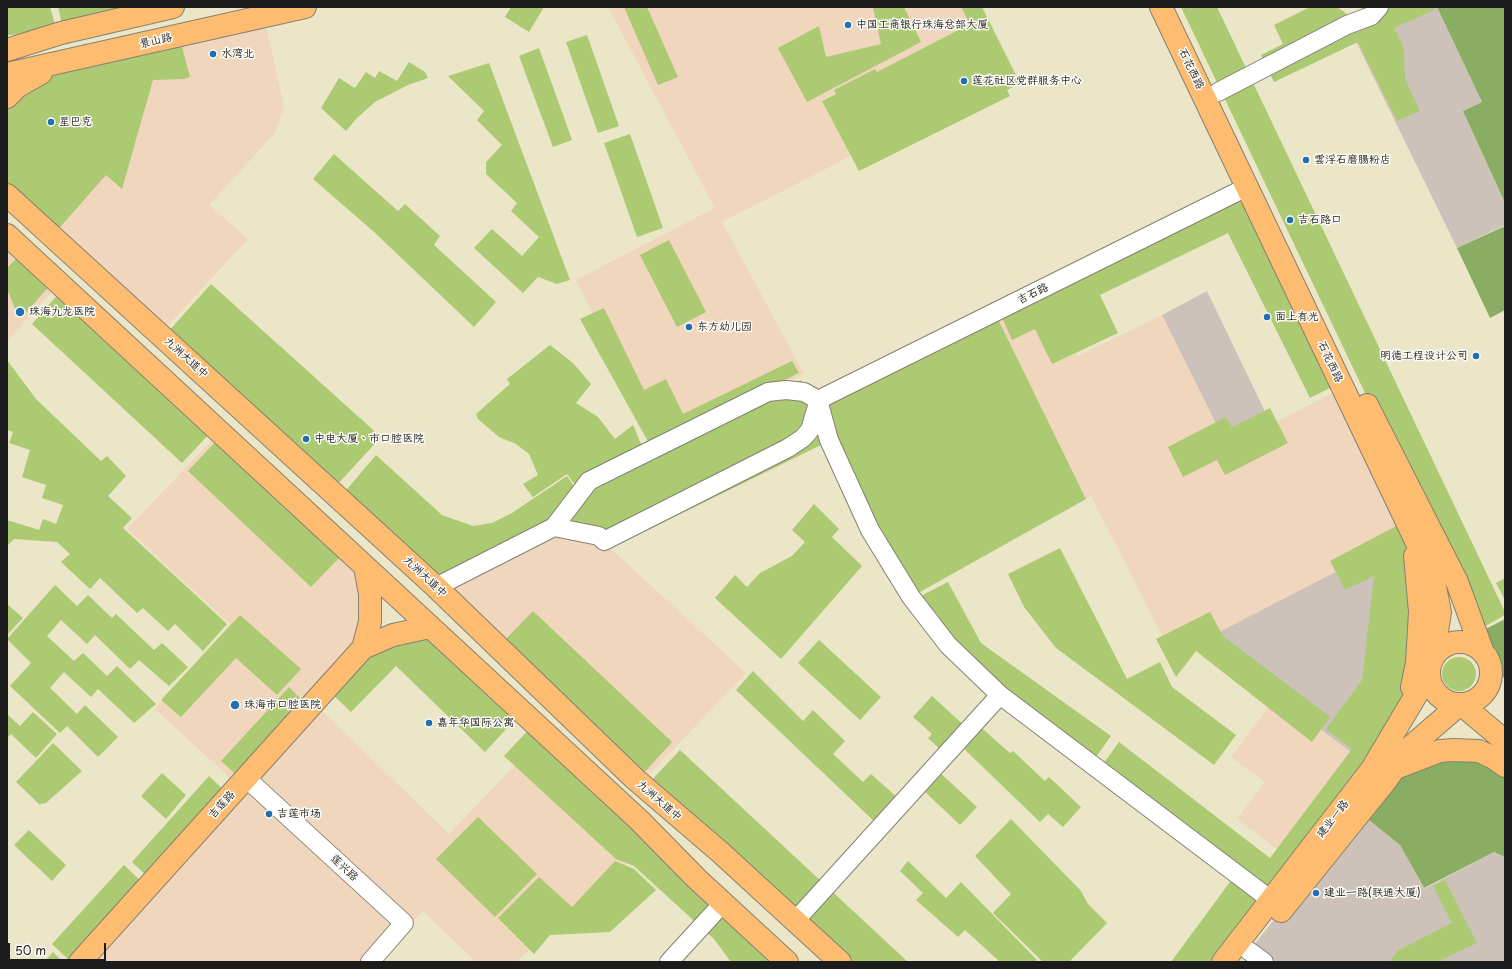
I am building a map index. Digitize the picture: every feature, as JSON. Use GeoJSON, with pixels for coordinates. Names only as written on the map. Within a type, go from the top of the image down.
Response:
{"type":"FeatureCollection","features":[{"type":"Feature","properties":{"kind":"main road"},"geometry":{"type":"LineString","coordinates":[[7,50],[61,33],[174,7]]}},
{"type":"Feature","properties":{"kind":"main road","name":"景山路"},"geometry":{"type":"LineString","coordinates":[[7,74],[305,7]]}},
{"type":"Feature","properties":{"kind":"main road","name":"石花西路"},"geometry":{"type":"LineString","coordinates":[[1161,7],[1428,566],[1440,612],[1431,663]]}},
{"type":"Feature","properties":{"kind":"main road","name":"石花西路"},"geometry":{"type":"LineString","coordinates":[[1178,7],[1355,382],[1457,582],[1492,665]]}},
{"type":"Feature","properties":{"kind":"main road"},"geometry":{"type":"LineString","coordinates":[[7,41],[61,33]]}},
{"type":"Feature","properties":{"kind":"main road"},"geometry":{"type":"LineString","coordinates":[[7,97],[17,87],[35,75],[73,60]]}},
{"type":"Feature","properties":{"kind":"main road"},"geometry":{"type":"LineString","coordinates":[[7,188],[23,209]]}},
{"type":"Feature","properties":{"kind":"main road","name":"九洲大道中"},"geometry":{"type":"LineString","coordinates":[[7,195],[436,587],[635,779],[720,852],[840,962]]}},
{"type":"Feature","properties":{"kind":"main road"},"geometry":{"type":"LineString","coordinates":[[7,235],[639,820],[697,879],[787,962]]}},
{"type":"Feature","properties":{"kind":"main road"},"geometry":{"type":"LineString","coordinates":[[1400,724],[1411,690],[1417,663],[1420,612],[1414,555],[1404,513]]}},
{"type":"Feature","properties":{"kind":"main road"},"geometry":{"type":"LineString","coordinates":[[363,648],[370,622],[370,594],[365,567]]}},
{"type":"Feature","properties":{"kind":"main road"},"geometry":{"type":"LineString","coordinates":[[363,648],[392,635],[430,626]]}},
{"type":"Feature","properties":{"kind":"main road"},"geometry":{"type":"LineString","coordinates":[[1455,642],[1469,644],[1492,665],[1491,682],[1487,690],[1475,701],[1461,705],[1450,703],[1436,693],[1429,676],[1431,663],[1439,650],[1455,642]]}},
{"type":"Feature","properties":{"kind":"main road","name":"吉莲路"},"geometry":{"type":"LineString","coordinates":[[80,962],[363,648]]}},
{"type":"Feature","properties":{"kind":"main road","name":"建业一路"},"geometry":{"type":"LineString","coordinates":[[1223,962],[1372,769],[1422,685],[1431,663]]}},
{"type":"Feature","properties":{"kind":"main road"},"geometry":{"type":"LineString","coordinates":[[1461,705],[1505,741]]}},
{"type":"Feature","properties":{"kind":"main road","name":"建业一路"},"geometry":{"type":"LineString","coordinates":[[1251,958],[1408,749],[1418,739],[1461,705]]}},
{"type":"Feature","properties":{"kind":"main road"},"geometry":{"type":"LineString","coordinates":[[1393,769],[1440,751],[1453,750],[1478,751],[1494,758],[1505,766]]}},
{"type":"Feature","properties":{"kind":"street"},"geometry":{"type":"LineString","coordinates":[[1218,92],[1347,25],[1371,16],[1379,7]]}},
{"type":"Feature","properties":{"kind":"street","name":"吉石路"},"geometry":{"type":"LineString","coordinates":[[818,400],[1247,187]]}},
{"type":"Feature","properties":{"kind":"street"},"geometry":{"type":"LineString","coordinates":[[436,587],[554,527],[589,481],[768,392],[777,390],[795,390],[804,392],[818,400],[829,440],[870,530],[911,597],[948,645],[1000,695],[1271,900]]}},
{"type":"Feature","properties":{"kind":"street"},"geometry":{"type":"LineString","coordinates":[[554,527],[599,536],[604,541],[788,448],[803,438],[810,430],[814,421],[818,400]]}},
{"type":"Feature","properties":{"kind":"street"},"geometry":{"type":"LineString","coordinates":[[795,921],[1000,695]]}},
{"type":"Feature","properties":{"kind":"street","name":"莲兴路"},"geometry":{"type":"LineString","coordinates":[[246,778],[404,923],[370,962]]}},
{"type":"Feature","properties":{"kind":"street"},"geometry":{"type":"LineString","coordinates":[[669,962],[723,903]]}},
{"type":"Feature","properties":{"kind":"shaded area"},"geometry":{"type":"Polygon","coordinates":[[[608,7],[965,7],[973,23],[822,100],[851,156],[722,222],[804,374],[659,446],[576,280],[715,208],[608,7]]]}},
{"type":"Feature","properties":{"kind":"shaded area"},"geometry":{"type":"Polygon","coordinates":[[[1385,7],[1437,7],[1482,102],[1463,111],[1505,203],[1505,225],[1457,248],[1348,25],[1385,7]]]}},
{"type":"Feature","properties":{"kind":"shaded area"},"geometry":{"type":"Polygon","coordinates":[[[264,17],[284,106],[275,133],[209,205],[248,239],[160,334],[7,188],[7,98],[264,17]]]}},
{"type":"Feature","properties":{"kind":"shaded area","name":"珠海九龙医院"},"geometry":{"type":"Polygon","coordinates":[[[7,235],[59,284],[7,341],[7,235]]]}},
{"type":"Feature","properties":{"kind":"shaded area"},"geometry":{"type":"Polygon","coordinates":[[[1046,287],[1078,356],[1162,315],[1227,447],[1342,388],[1409,534],[1173,657],[1091,496],[1086,499],[995,313],[1046,287]]]}},
{"type":"Feature","properties":{"kind":"shaded area"},"geometry":{"type":"Polygon","coordinates":[[[1207,291],[1271,424],[1227,446],[1162,315],[1207,291]]]}},
{"type":"Feature","properties":{"kind":"shaded area"},"geometry":{"type":"Polygon","coordinates":[[[220,432],[365,567],[370,622],[314,703],[449,834],[545,734],[657,837],[516,962],[476,962],[423,911],[374,962],[80,962],[239,786],[155,709],[230,624],[127,529],[220,432]]]}},
{"type":"Feature","properties":{"kind":"shaded area"},"geometry":{"type":"Polygon","coordinates":[[[554,527],[598,537],[746,673],[640,784],[437,587],[554,527]]]}},
{"type":"Feature","properties":{"kind":"shaded area"},"geometry":{"type":"Polygon","coordinates":[[[1409,534],[1372,768],[1202,641],[1409,534]]]}},
{"type":"Feature","properties":{"kind":"shaded area"},"geometry":{"type":"Polygon","coordinates":[[[1276,697],[1372,769],[1298,865],[1237,819],[1265,782],[1231,757],[1276,697]]]}},
{"type":"Feature","properties":{"kind":"shaded area"},"geometry":{"type":"Polygon","coordinates":[[[1360,813],[1400,845],[1424,889],[1494,852],[1505,857],[1505,962],[1265,962],[1249,951],[1360,813]]]}},
{"type":"Feature","properties":{"kind":"green space"},"geometry":{"type":"Polygon","coordinates":[[[7,7],[50,7],[56,28],[26,34],[7,35],[7,7]]]}},
{"type":"Feature","properties":{"kind":"green space"},"geometry":{"type":"Polygon","coordinates":[[[58,7],[152,7],[63,29],[58,7]]]}},
{"type":"Feature","properties":{"kind":"green space"},"geometry":{"type":"Polygon","coordinates":[[[511,7],[544,7],[529,32],[505,17],[511,7]]]}},
{"type":"Feature","properties":{"kind":"green space"},"geometry":{"type":"Polygon","coordinates":[[[624,7],[647,7],[678,77],[658,85],[624,7]]]}},
{"type":"Feature","properties":{"kind":"green space"},"geometry":{"type":"Polygon","coordinates":[[[873,7],[904,7],[921,42],[807,102],[778,48],[819,26],[826,57],[881,44],[873,7]]]}},
{"type":"Feature","properties":{"kind":"green space"},"geometry":{"type":"Polygon","coordinates":[[[961,7],[982,7],[1020,83],[1007,90],[1010,96],[859,171],[822,101],[836,94],[834,90],[875,69],[877,72],[970,24],[961,7]]]}},
{"type":"Feature","properties":{"kind":"green space"},"geometry":{"type":"Polygon","coordinates":[[[1181,7],[1217,7],[1505,612],[1505,615],[1478,630],[1181,7]]]}},
{"type":"Feature","properties":{"kind":"green space"},"geometry":{"type":"Polygon","coordinates":[[[1310,7],[1337,7],[1354,19],[1363,7],[1433,7],[1434,10],[1394,28],[1404,48],[1405,79],[1420,111],[1397,121],[1358,42],[1274,82],[1261,55],[1283,44],[1274,25],[1310,7]]]}},
{"type":"Feature","properties":{"kind":"green space"},"geometry":{"type":"Polygon","coordinates":[[[1437,7],[1505,7],[1505,203],[1463,111],[1482,102],[1437,7]]]}},
{"type":"Feature","properties":{"kind":"green space"},"geometry":{"type":"Polygon","coordinates":[[[587,35],[619,126],[598,133],[566,42],[587,35]]]}},
{"type":"Feature","properties":{"kind":"green space"},"geometry":{"type":"Polygon","coordinates":[[[180,39],[190,77],[184,79],[153,80],[122,189],[106,175],[54,234],[12,191],[7,183],[7,102],[36,78],[180,39]]]}},
{"type":"Feature","properties":{"kind":"green space"},"geometry":{"type":"Polygon","coordinates":[[[539,48],[572,140],[553,147],[519,56],[539,48]]]}},
{"type":"Feature","properties":{"kind":"green space"},"geometry":{"type":"Polygon","coordinates":[[[409,62],[425,72],[428,78],[408,85],[375,102],[356,119],[346,131],[321,108],[339,78],[355,88],[366,72],[375,78],[379,71],[397,81],[409,62]]]}},
{"type":"Feature","properties":{"kind":"green space"},"geometry":{"type":"Polygon","coordinates":[[[489,63],[570,280],[557,284],[538,277],[523,293],[474,248],[492,229],[522,256],[539,237],[511,211],[517,203],[486,174],[486,162],[502,145],[477,120],[484,111],[448,76],[489,63]]]}},
{"type":"Feature","properties":{"kind":"green space"},"geometry":{"type":"Polygon","coordinates":[[[630,134],[663,228],[637,237],[604,143],[630,134]]]}},
{"type":"Feature","properties":{"kind":"green space"},"geometry":{"type":"Polygon","coordinates":[[[334,154],[398,211],[405,204],[440,236],[434,245],[496,302],[474,327],[373,231],[313,179],[334,154]]]}},
{"type":"Feature","properties":{"kind":"green space"},"geometry":{"type":"Polygon","coordinates":[[[1246,193],[1336,385],[1310,398],[1228,233],[1100,295],[1118,333],[1052,364],[1035,329],[1012,340],[1000,313],[1246,193]]]}},
{"type":"Feature","properties":{"kind":"green space"},"geometry":{"type":"Polygon","coordinates":[[[1505,226],[1505,310],[1490,318],[1457,248],[1505,226]]]}},
{"type":"Feature","properties":{"kind":"green space"},"geometry":{"type":"Polygon","coordinates":[[[669,240],[706,312],[677,327],[640,255],[669,240]]]}},
{"type":"Feature","properties":{"kind":"green space"},"geometry":{"type":"Polygon","coordinates":[[[21,254],[52,283],[22,317],[16,311],[7,289],[7,268],[21,254]]]}},
{"type":"Feature","properties":{"kind":"green space"},"geometry":{"type":"Polygon","coordinates":[[[211,284],[381,437],[335,487],[166,334],[211,284]]]}},
{"type":"Feature","properties":{"kind":"green space"},"geometry":{"type":"Polygon","coordinates":[[[61,291],[212,431],[182,463],[32,324],[61,291]]]}},
{"type":"Feature","properties":{"kind":"green space"},"geometry":{"type":"Polygon","coordinates":[[[604,308],[644,390],[666,379],[683,414],[792,361],[799,373],[650,445],[580,319],[604,308]]]}},
{"type":"Feature","properties":{"kind":"green space"},"geometry":{"type":"Polygon","coordinates":[[[995,313],[1086,499],[911,597],[818,400],[995,313]]]}},
{"type":"Feature","properties":{"kind":"green space"},"geometry":{"type":"Polygon","coordinates":[[[550,345],[573,363],[591,384],[576,403],[598,417],[615,439],[633,425],[644,451],[578,489],[567,474],[533,497],[523,484],[538,475],[529,454],[516,444],[499,437],[478,419],[476,414],[510,384],[507,379],[550,345]]]}},
{"type":"Feature","properties":{"kind":"green space"},"geometry":{"type":"Polygon","coordinates":[[[7,360],[36,399],[101,461],[107,456],[126,476],[108,496],[132,518],[123,528],[227,624],[203,651],[175,624],[168,631],[143,608],[137,613],[100,578],[90,589],[61,562],[70,554],[57,542],[14,539],[7,546],[7,520],[39,530],[43,519],[56,524],[63,505],[42,498],[46,485],[22,477],[30,450],[9,443],[13,432],[7,430],[7,360]]]}},
{"type":"Feature","properties":{"kind":"green space"},"geometry":{"type":"Polygon","coordinates":[[[801,380],[813,403],[823,444],[617,545],[599,534],[561,524],[592,484],[801,380]]]}},
{"type":"Feature","properties":{"kind":"green space"},"geometry":{"type":"Polygon","coordinates":[[[1270,408],[1288,443],[1225,475],[1217,460],[1183,477],[1168,447],[1226,417],[1232,427],[1270,408]]]}},
{"type":"Feature","properties":{"kind":"green space"},"geometry":{"type":"Polygon","coordinates":[[[220,437],[343,554],[311,587],[188,471],[220,437]]]}},
{"type":"Feature","properties":{"kind":"green space"},"geometry":{"type":"Polygon","coordinates":[[[376,455],[442,515],[473,526],[492,523],[512,513],[567,476],[577,491],[552,524],[437,581],[342,495],[376,455]]]}},
{"type":"Feature","properties":{"kind":"green space"},"geometry":{"type":"Polygon","coordinates":[[[814,504],[839,529],[832,537],[862,566],[781,659],[715,598],[735,575],[747,587],[760,573],[792,556],[805,542],[792,530],[814,504]]]}},
{"type":"Feature","properties":{"kind":"green space"},"geometry":{"type":"Polygon","coordinates":[[[1402,523],[1414,588],[1406,689],[1395,721],[1269,893],[1101,767],[1119,742],[1270,858],[1352,749],[1326,729],[1362,680],[1374,576],[1345,590],[1330,561],[1402,523]]]}},
{"type":"Feature","properties":{"kind":"green space"},"geometry":{"type":"Polygon","coordinates":[[[1060,548],[1127,679],[1160,662],[1172,687],[1236,735],[1214,765],[1056,648],[1024,607],[1008,574],[1060,548]]]}},
{"type":"Feature","properties":{"kind":"green space"},"geometry":{"type":"Polygon","coordinates":[[[1505,578],[1505,600],[1496,583],[1505,578]]]}},
{"type":"Feature","properties":{"kind":"green space"},"geometry":{"type":"Polygon","coordinates":[[[948,582],[981,643],[1111,736],[1094,760],[1002,694],[917,598],[948,582]]]}},
{"type":"Feature","properties":{"kind":"green space"},"geometry":{"type":"Polygon","coordinates":[[[55,585],[77,606],[88,595],[112,618],[116,614],[154,650],[162,643],[188,667],[169,686],[139,660],[130,669],[95,635],[87,644],[61,620],[47,636],[74,661],[83,653],[107,676],[117,666],[156,704],[134,723],[98,689],[91,697],[64,672],[50,688],[77,714],[85,705],[118,737],[98,757],[67,726],[60,733],[10,686],[31,663],[7,639],[55,585]]]}},
{"type":"Feature","properties":{"kind":"green space"},"geometry":{"type":"Polygon","coordinates":[[[7,604],[23,618],[7,635],[7,604]]]}},
{"type":"Feature","properties":{"kind":"green space"},"geometry":{"type":"Polygon","coordinates":[[[533,611],[672,742],[642,775],[502,643],[533,611]]]}},
{"type":"Feature","properties":{"kind":"green space"},"geometry":{"type":"Polygon","coordinates":[[[1210,612],[1223,636],[1330,717],[1312,742],[1196,651],[1176,677],[1156,639],[1210,612]]]}},
{"type":"Feature","properties":{"kind":"green space"},"geometry":{"type":"Polygon","coordinates":[[[240,615],[301,669],[277,695],[236,658],[181,717],[161,700],[240,615]]]}},
{"type":"Feature","properties":{"kind":"green space"},"geometry":{"type":"Polygon","coordinates":[[[1505,619],[1505,679],[1491,665],[1476,634],[1505,619]]]}},
{"type":"Feature","properties":{"kind":"green space"},"geometry":{"type":"Polygon","coordinates":[[[431,631],[519,715],[485,752],[396,666],[351,712],[329,691],[365,651],[431,631]]]}},
{"type":"Feature","properties":{"kind":"green space"},"geometry":{"type":"Polygon","coordinates":[[[819,640],[881,697],[860,720],[798,663],[819,640]]]}},
{"type":"Feature","properties":{"kind":"green space"},"geometry":{"type":"Polygon","coordinates":[[[1459,657],[1471,662],[1476,674],[1471,686],[1459,691],[1447,686],[1442,674],[1447,662],[1459,657]]]}},
{"type":"Feature","properties":{"kind":"green space"},"geometry":{"type":"Polygon","coordinates":[[[753,671],[803,721],[813,710],[845,741],[833,754],[863,782],[871,774],[899,799],[877,824],[736,690],[753,671]]]}},
{"type":"Feature","properties":{"kind":"green space"},"geometry":{"type":"Polygon","coordinates":[[[289,687],[306,704],[239,777],[221,761],[289,687]]]}},
{"type":"Feature","properties":{"kind":"green space"},"geometry":{"type":"Polygon","coordinates":[[[932,696],[966,727],[943,752],[928,738],[932,734],[913,717],[932,696]]]}},
{"type":"Feature","properties":{"kind":"green space"},"geometry":{"type":"Polygon","coordinates":[[[33,712],[57,734],[36,758],[11,734],[7,738],[7,714],[20,726],[33,712]]]}},
{"type":"Feature","properties":{"kind":"green space"},"geometry":{"type":"Polygon","coordinates":[[[534,724],[793,962],[731,962],[714,939],[634,866],[616,859],[504,756],[534,724]]]}},
{"type":"Feature","properties":{"kind":"green space"},"geometry":{"type":"Polygon","coordinates":[[[977,724],[1010,753],[1013,751],[1045,781],[1049,777],[1081,807],[1063,827],[1048,814],[1040,822],[959,744],[977,724]]]}},
{"type":"Feature","properties":{"kind":"green space"},"geometry":{"type":"Polygon","coordinates":[[[53,743],[82,771],[46,803],[39,804],[16,782],[53,743]]]}},
{"type":"Feature","properties":{"kind":"green space"},"geometry":{"type":"Polygon","coordinates":[[[680,750],[908,962],[840,962],[649,783],[680,750]]]}},
{"type":"Feature","properties":{"kind":"green space"},"geometry":{"type":"Polygon","coordinates":[[[1440,751],[1505,766],[1505,857],[1494,852],[1424,888],[1400,845],[1360,813],[1394,769],[1440,751]]]}},
{"type":"Feature","properties":{"kind":"green space"},"geometry":{"type":"Polygon","coordinates":[[[937,770],[977,807],[960,825],[921,788],[937,770]]]}},
{"type":"Feature","properties":{"kind":"green space"},"geometry":{"type":"Polygon","coordinates":[[[162,773],[186,795],[166,819],[141,796],[162,773]]]}},
{"type":"Feature","properties":{"kind":"green space"},"geometry":{"type":"Polygon","coordinates":[[[209,776],[228,794],[151,880],[132,862],[209,776]]]}},
{"type":"Feature","properties":{"kind":"green space"},"geometry":{"type":"Polygon","coordinates":[[[478,817],[537,874],[495,917],[436,859],[478,817]]]}},
{"type":"Feature","properties":{"kind":"green space"},"geometry":{"type":"Polygon","coordinates":[[[1011,819],[1081,891],[1088,904],[1107,923],[1069,962],[1043,962],[993,913],[1011,894],[975,856],[1011,819]]]}},
{"type":"Feature","properties":{"kind":"green space"},"geometry":{"type":"Polygon","coordinates":[[[29,830],[66,865],[52,881],[14,845],[29,830]]]}},
{"type":"Feature","properties":{"kind":"green space"},"geometry":{"type":"Polygon","coordinates":[[[615,861],[634,869],[656,890],[610,932],[550,935],[534,954],[498,918],[539,877],[572,907],[615,861]]]}},
{"type":"Feature","properties":{"kind":"green space"},"geometry":{"type":"Polygon","coordinates":[[[908,861],[946,898],[961,882],[1037,960],[1035,962],[1000,962],[965,930],[958,937],[916,900],[923,893],[900,871],[908,861]]]}},
{"type":"Feature","properties":{"kind":"green space"},"geometry":{"type":"Polygon","coordinates":[[[124,865],[146,886],[71,962],[52,944],[124,865]]]}},
{"type":"Feature","properties":{"kind":"green space"},"geometry":{"type":"Polygon","coordinates":[[[1235,875],[1265,899],[1217,962],[1171,962],[1235,875]]]}},
{"type":"Feature","properties":{"kind":"green space"},"geometry":{"type":"Polygon","coordinates":[[[1445,880],[1477,943],[1437,962],[1390,962],[1397,951],[1452,923],[1433,886],[1445,880]]]}},
{"type":"Feature","properties":{"kind":"green space"},"geometry":{"type":"Polygon","coordinates":[[[53,952],[63,962],[44,962],[53,952]]]}},
{"type":"Feature","properties":{"kind":"place","name":"中国工商银行珠海总部大厦"},"geometry":{"type":"Point","coordinates":[848,25]}},
{"type":"Feature","properties":{"kind":"place","name":"水湾北"},"geometry":{"type":"Point","coordinates":[213,54]}},
{"type":"Feature","properties":{"kind":"place","name":"莲花社区党群服务中心"},"geometry":{"type":"Point","coordinates":[964,81]}},
{"type":"Feature","properties":{"kind":"place","name":"星巴克"},"geometry":{"type":"Point","coordinates":[51,122]}},
{"type":"Feature","properties":{"kind":"place","name":"雲浮石磨腸粉店"},"geometry":{"type":"Point","coordinates":[1306,160]}},
{"type":"Feature","properties":{"kind":"place","name":"吉石路口"},"geometry":{"type":"Point","coordinates":[1290,220]}},
{"type":"Feature","properties":{"kind":"place","name":"珠海九龙医院"},"geometry":{"type":"Point","coordinates":[20,312]}},
{"type":"Feature","properties":{"kind":"place","name":"面上有光"},"geometry":{"type":"Point","coordinates":[1267,317]}},
{"type":"Feature","properties":{"kind":"place","name":"东方幼儿园"},"geometry":{"type":"Point","coordinates":[689,327]}},
{"type":"Feature","properties":{"kind":"place","name":"明德工程设计公司"},"geometry":{"type":"Point","coordinates":[1476,356]}},
{"type":"Feature","properties":{"kind":"place","name":"中电大厦、市口腔医院"},"geometry":{"type":"Point","coordinates":[306,439]}},
{"type":"Feature","properties":{"kind":"place","name":"珠海市口腔医院"},"geometry":{"type":"Point","coordinates":[235,705]}},
{"type":"Feature","properties":{"kind":"place","name":"嘉年华国际公寓"},"geometry":{"type":"Point","coordinates":[429,723]}},
{"type":"Feature","properties":{"kind":"place","name":"吉莲市场"},"geometry":{"type":"Point","coordinates":[269,814]}},
{"type":"Feature","properties":{"kind":"place","name":"建业一路(联通大厦)"},"geometry":{"type":"Point","coordinates":[1316,893]}}]}
